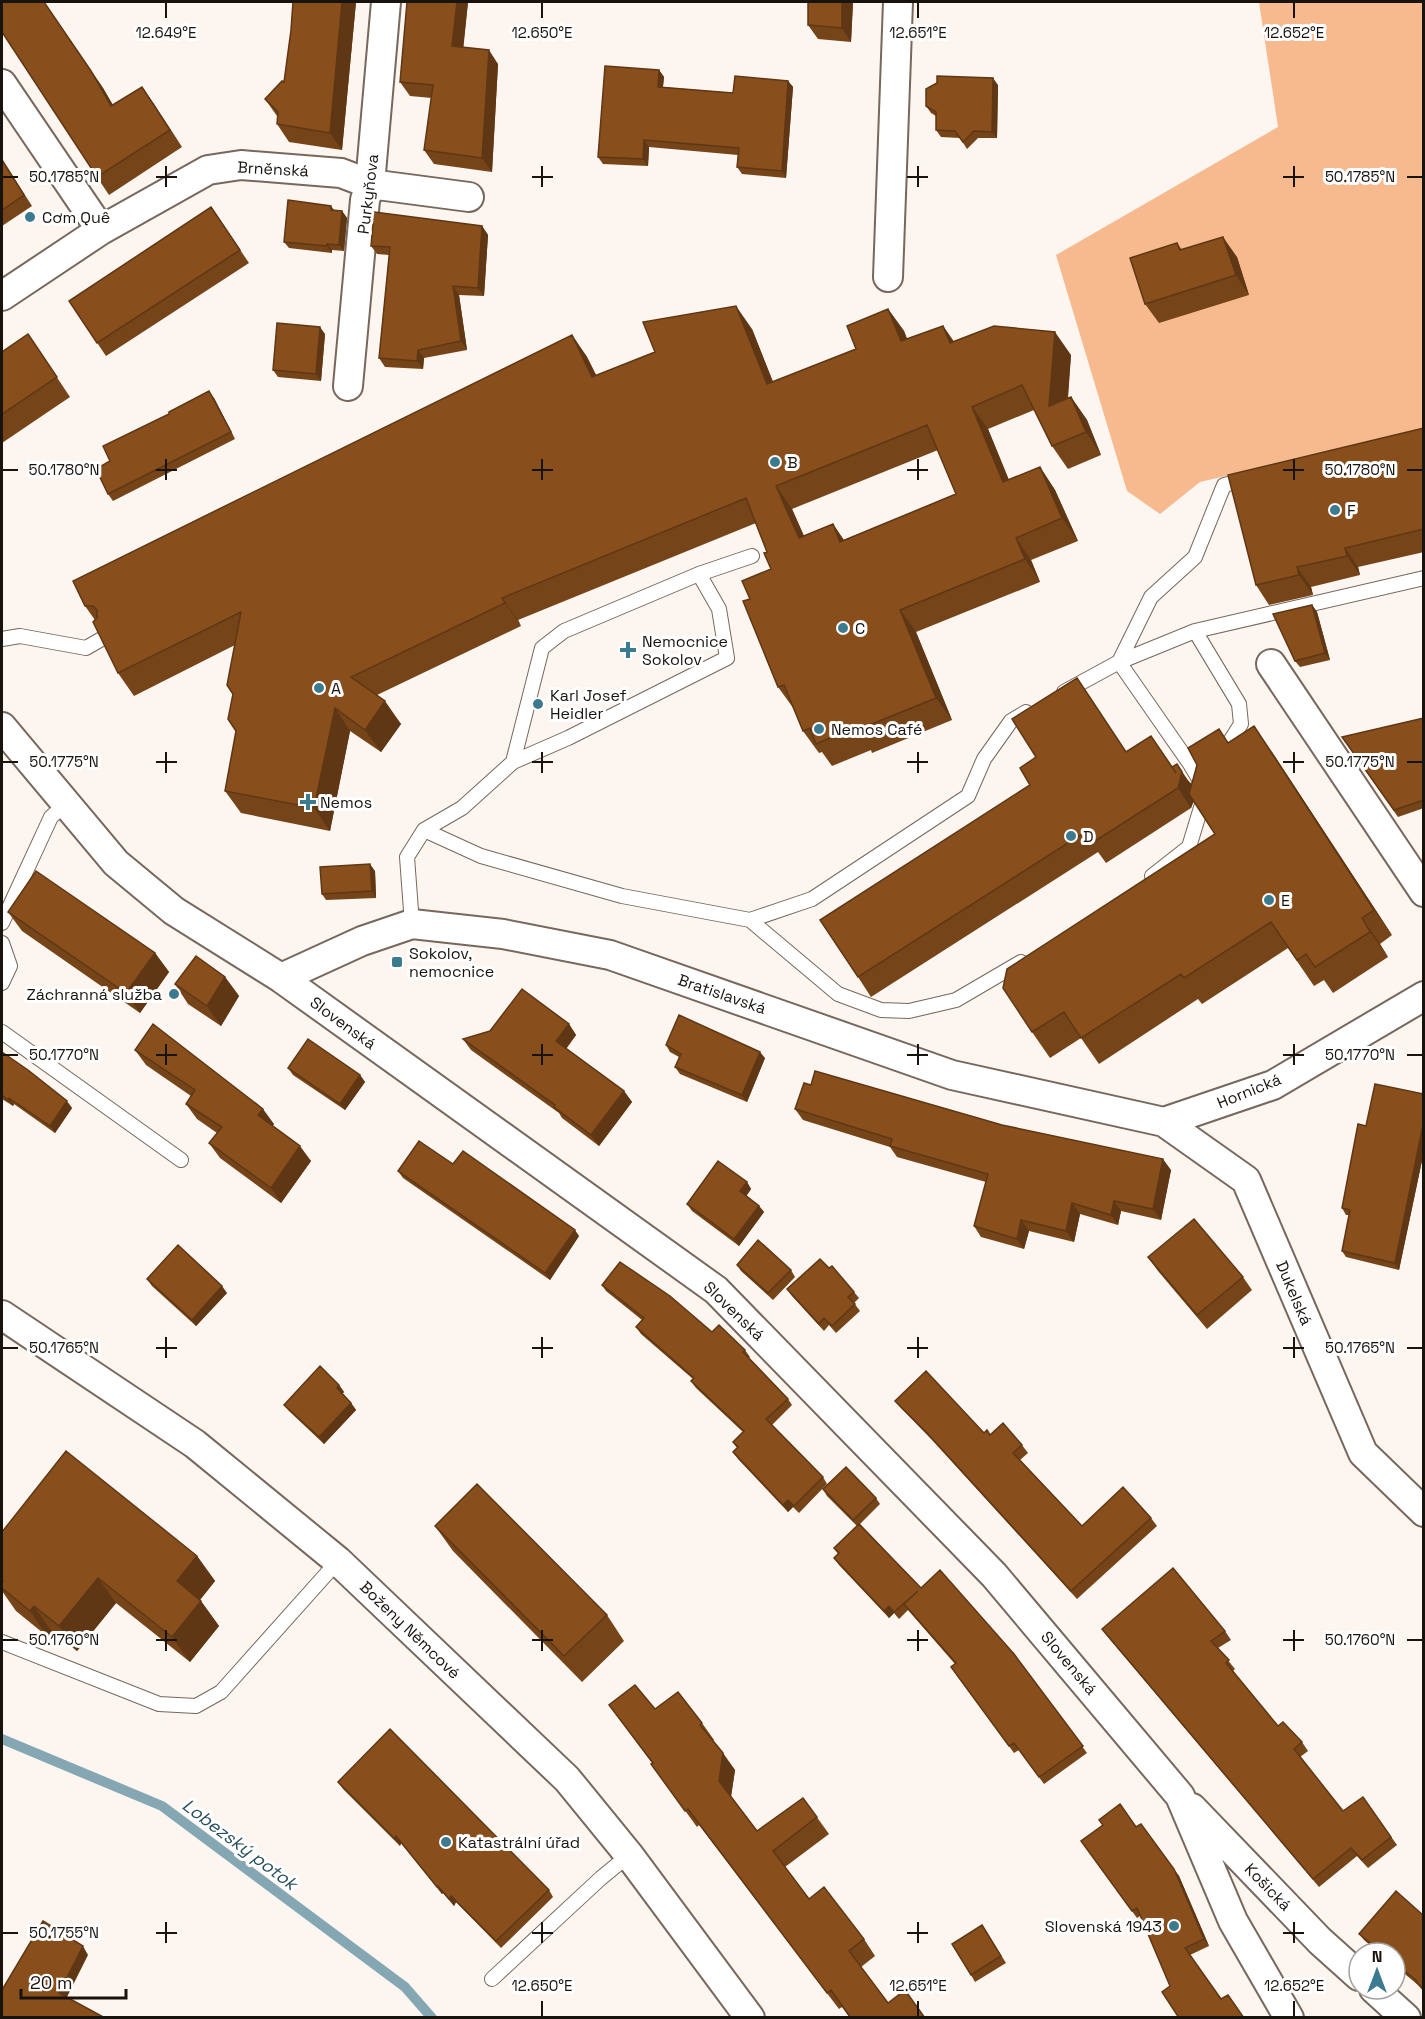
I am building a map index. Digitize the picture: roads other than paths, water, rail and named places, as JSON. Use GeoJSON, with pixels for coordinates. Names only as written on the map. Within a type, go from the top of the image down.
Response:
{"type":"FeatureCollection","features":[{"type":"Feature","properties":{"kind":"street","name":"Purkyňova"},"geometry":{"type":"LineString","coordinates":[[348,387],[365,200],[370,184],[386,2]]}},
{"type":"Feature","properties":{"kind":"street"},"geometry":{"type":"LineString","coordinates":[[888,277],[898,2]]}},
{"type":"Feature","properties":{"kind":"street"},"geometry":{"type":"LineString","coordinates":[[2,84],[101,230]]}},
{"type":"Feature","properties":{"kind":"street","name":"Brněnská"},"geometry":{"type":"LineString","coordinates":[[2,296],[101,230],[208,170],[241,165],[341,173],[370,184],[469,197]]}},
{"type":"Feature","properties":{"kind":"street"},"geometry":{"type":"LineString","coordinates":[[1271,664],[1424,892]]}},
{"type":"Feature","properties":{"kind":"street","name":"Slovenská"},"geometry":{"type":"LineString","coordinates":[[2,726],[116,864],[174,912],[281,978],[716,1290],[994,1575],[1180,1796],[1233,1921],[1288,2018]]}},
{"type":"Feature","properties":{"kind":"street","name":"Bratislavská"},"geometry":{"type":"LineString","coordinates":[[281,978],[362,941],[412,924],[503,934],[610,955],[952,1075],[1164,1122]]}},
{"type":"Feature","properties":{"kind":"street","name":"Hornická"},"geometry":{"type":"LineString","coordinates":[[1164,1122],[1273,1085],[1422,1001]]}},
{"type":"Feature","properties":{"kind":"street","name":"Dukelská"},"geometry":{"type":"LineString","coordinates":[[1164,1122],[1246,1180],[1363,1453],[1424,1512]]}},
{"type":"Feature","properties":{"kind":"street","name":"Boženy Němcové"},"geometry":{"type":"LineString","coordinates":[[2,1315],[195,1444],[338,1561],[567,1779],[628,1855],[750,2018]]}},
{"type":"Feature","properties":{"kind":"street","name":"Košická"},"geometry":{"type":"LineString","coordinates":[[1180,1796],[1320,1941],[1347,1965]]}},
{"type":"Feature","properties":{"kind":"street"},"geometry":{"type":"LineString","coordinates":[[1387,2001],[1406,2018]]}},
{"type":"Feature","properties":{"kind":"lane"},"geometry":{"type":"LineString","coordinates":[[1119,662],[1151,597],[1195,557],[1224,485],[1257,477]]}},
{"type":"Feature","properties":{"kind":"lane"},"geometry":{"type":"LineString","coordinates":[[513,762],[543,648],[564,631],[699,574],[752,556]]}},
{"type":"Feature","properties":{"kind":"lane"},"geometry":{"type":"LineString","coordinates":[[412,924],[407,857],[424,830],[462,808],[513,762],[568,738],[727,658],[719,609],[699,574]]}},
{"type":"Feature","properties":{"kind":"lane"},"geometry":{"type":"LineString","coordinates":[[424,830],[481,856],[622,896],[750,920],[812,899],[968,796],[984,759],[1011,721],[1119,662],[1195,631],[1424,578]]}},
{"type":"Feature","properties":{"kind":"lane"},"geometry":{"type":"LineString","coordinates":[[1190,764],[1229,743],[1241,724],[1239,704],[1195,631]]}},
{"type":"Feature","properties":{"kind":"lane"},"geometry":{"type":"LineString","coordinates":[[2,639],[20,636],[86,648],[105,637]]}},
{"type":"Feature","properties":{"kind":"lane"},"geometry":{"type":"LineString","coordinates":[[1119,662],[1190,764],[1206,791],[1189,847],[1139,887]]}},
{"type":"Feature","properties":{"kind":"lane"},"geometry":{"type":"LineString","coordinates":[[2,923],[51,817],[66,804]]}},
{"type":"Feature","properties":{"kind":"lane"},"geometry":{"type":"LineString","coordinates":[[750,920],[838,994],[881,1010],[909,1011],[956,1000],[1035,953]]}},
{"type":"Feature","properties":{"kind":"lane"},"geometry":{"type":"LineString","coordinates":[[2,943],[10,966],[2,983]]}},
{"type":"Feature","properties":{"kind":"lane"},"geometry":{"type":"LineString","coordinates":[[2,1032],[181,1160]]}},
{"type":"Feature","properties":{"kind":"lane"},"geometry":{"type":"LineString","coordinates":[[2,1642],[159,1704],[196,1706],[221,1692],[338,1561]]}},
{"type":"Feature","properties":{"kind":"lane"},"geometry":{"type":"LineString","coordinates":[[492,1979],[628,1855]]}},
{"type":"Feature","properties":{"kind":"waterway","name":"Lobezský potok"},"geometry":{"type":"LineString","coordinates":[[2,1739],[162,1806],[405,1987],[432,2018]]}},
{"type":"Feature","properties":{"kind":"place","name":"Cơm Quê"},"geometry":{"type":"Point","coordinates":[30,217]}},
{"type":"Feature","properties":{"kind":"place","name":"B"},"geometry":{"type":"Point","coordinates":[775,462]}},
{"type":"Feature","properties":{"kind":"place","name":"F"},"geometry":{"type":"Point","coordinates":[1335,510]}},
{"type":"Feature","properties":{"kind":"place","name":"C"},"geometry":{"type":"Point","coordinates":[843,628]}},
{"type":"Feature","properties":{"kind":"place","name":"Nemocnice Sokolov"},"geometry":{"type":"Point","coordinates":[628,650]}},
{"type":"Feature","properties":{"kind":"place","name":"A"},"geometry":{"type":"Point","coordinates":[319,688]}},
{"type":"Feature","properties":{"kind":"place","name":"Karl Josef Heidler"},"geometry":{"type":"Point","coordinates":[538,704]}},
{"type":"Feature","properties":{"kind":"place","name":"Nemos Café"},"geometry":{"type":"Point","coordinates":[819,729]}},
{"type":"Feature","properties":{"kind":"place","name":"Nemos"},"geometry":{"type":"Point","coordinates":[308,802]}},
{"type":"Feature","properties":{"kind":"place","name":"D"},"geometry":{"type":"Point","coordinates":[1071,836]}},
{"type":"Feature","properties":{"kind":"place","name":"E"},"geometry":{"type":"Point","coordinates":[1269,900]}},
{"type":"Feature","properties":{"kind":"place","name":"Sokolov, nemocnice"},"geometry":{"type":"Point","coordinates":[397,962]}},
{"type":"Feature","properties":{"kind":"place","name":"Záchranná služba"},"geometry":{"type":"Point","coordinates":[174,994]}},
{"type":"Feature","properties":{"kind":"place","name":"Katastrální úřad"},"geometry":{"type":"Point","coordinates":[446,1842]}},
{"type":"Feature","properties":{"kind":"place","name":"Slovenská 1943"},"geometry":{"type":"Point","coordinates":[1174,1926]}}]}
